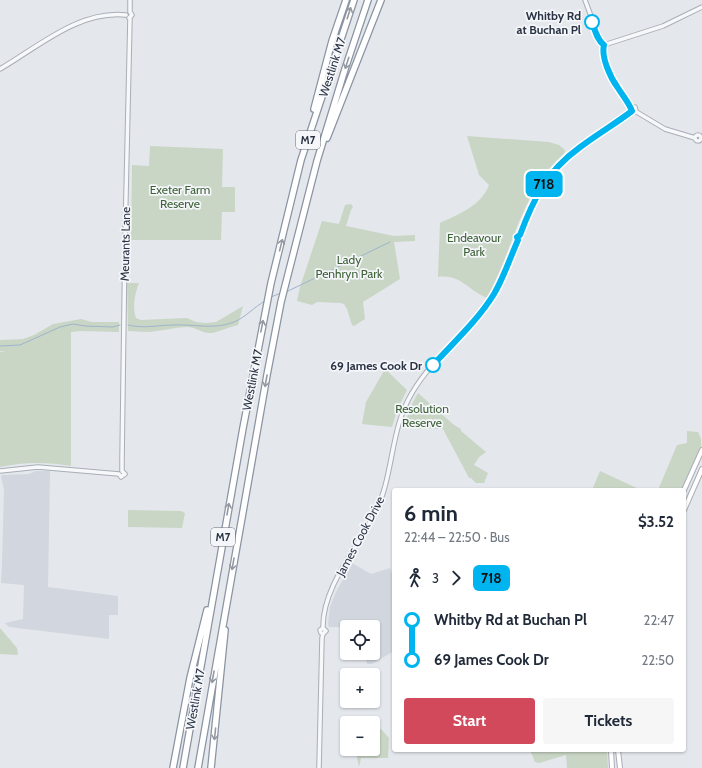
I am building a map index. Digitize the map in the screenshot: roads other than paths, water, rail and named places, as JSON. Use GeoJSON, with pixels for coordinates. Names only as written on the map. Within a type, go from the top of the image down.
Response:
{"type":"FeatureCollection","features":[{"type":"Feature","properties":{"kind":"highway"},"geometry":{"type":"LineString","coordinates":[[301,160],[332,42],[346,0]]}},
{"type":"Feature","properties":{"kind":"highway","name":"Westlink M7"},"geometry":{"type":"LineString","coordinates":[[183,768],[218,566],[266,306],[301,160],[354,0]]}},
{"type":"Feature","properties":{"kind":"highway","name":"Westlink M7"},"geometry":{"type":"LineString","coordinates":[[198,768],[267,375],[286,278],[326,128],[368,0]]}},
{"type":"Feature","properties":{"kind":"highway","name":"M7"},"geometry":{"type":"LineString","coordinates":[[309,191],[328,135],[381,0]]}},
{"type":"Feature","properties":{"kind":"highway","name":"M7"},"geometry":{"type":"LineString","coordinates":[[173,768],[190,678],[218,566]]}},
{"type":"Feature","properties":{"kind":"highway"},"geometry":{"type":"LineString","coordinates":[[211,768],[226,620],[225,611]]}},
{"type":"Feature","properties":{"kind":"main road"},"geometry":{"type":"LineString","coordinates":[[685,488],[702,450]]}},
{"type":"Feature","properties":{"kind":"main road"},"geometry":{"type":"LineString","coordinates":[[686,505],[702,469]]}},
{"type":"Feature","properties":{"kind":"main road"},"geometry":{"type":"LineString","coordinates":[[611,752],[612,768]]}},
{"type":"Feature","properties":{"kind":"main road"},"geometry":{"type":"LineString","coordinates":[[618,752],[620,768]]}},
{"type":"Feature","properties":{"kind":"street"},"geometry":{"type":"LineString","coordinates":[[0,68],[61,31],[72,26],[101,17],[128,13],[130,0]]}},
{"type":"Feature","properties":{"kind":"street"},"geometry":{"type":"LineString","coordinates":[[585,0],[602,45],[609,71],[614,82],[633,110],[664,129],[695,138],[698,136],[701,139]]}},
{"type":"Feature","properties":{"kind":"street"},"geometry":{"type":"LineString","coordinates":[[602,45],[663,26],[702,8]]}},
{"type":"Feature","properties":{"kind":"street","name":"Meurants Lane"},"geometry":{"type":"LineString","coordinates":[[0,471],[23,467],[43,467],[119,474],[120,477],[125,474],[122,471],[130,18],[127,17],[128,13]]}},
{"type":"Feature","properties":{"kind":"street","name":"James Cook Drive"},"geometry":{"type":"LineString","coordinates":[[319,768],[323,634],[320,631],[323,628],[324,613],[329,595],[382,498],[398,426],[411,395],[423,377],[489,301],[501,282],[518,240],[517,237],[520,235],[535,199],[554,170],[578,148],[633,110]]}},
{"type":"Feature","properties":{"kind":"waterway"},"geometry":{"type":"LineString","coordinates":[[286,292],[390,242]]}},
{"type":"Feature","properties":{"kind":"waterway"},"geometry":{"type":"LineString","coordinates":[[271,297],[281,293]]}},
{"type":"Feature","properties":{"kind":"waterway"},"geometry":{"type":"LineString","coordinates":[[128,325],[145,327],[174,325],[219,326],[238,320],[265,301]]}},
{"type":"Feature","properties":{"kind":"waterway"},"geometry":{"type":"LineString","coordinates":[[0,346],[20,345],[60,327],[73,324],[113,327],[120,325]]}},
{"type":"Feature","properties":{"kind":"place","name":"Whitby Rd at Buchan Pl"},"geometry":{"type":"Point","coordinates":[592,22]}},
{"type":"Feature","properties":{"kind":"place","name":"69 James Cook Dr"},"geometry":{"type":"Point","coordinates":[433,365]}},
{"type":"Feature","properties":{"kind":"park label","name":"Exeter Farm Reserve"},"geometry":{"type":"Point","coordinates":[180,196]}},
{"type":"Feature","properties":{"kind":"park label","name":"Endeavour Park"},"geometry":{"type":"Point","coordinates":[474,244]}},
{"type":"Feature","properties":{"kind":"park label","name":"Lady Penhryn Park"},"geometry":{"type":"Point","coordinates":[349,266]}},
{"type":"Feature","properties":{"kind":"park label","name":"Resolution Reserve"},"geometry":{"type":"Point","coordinates":[422,415]}}]}
